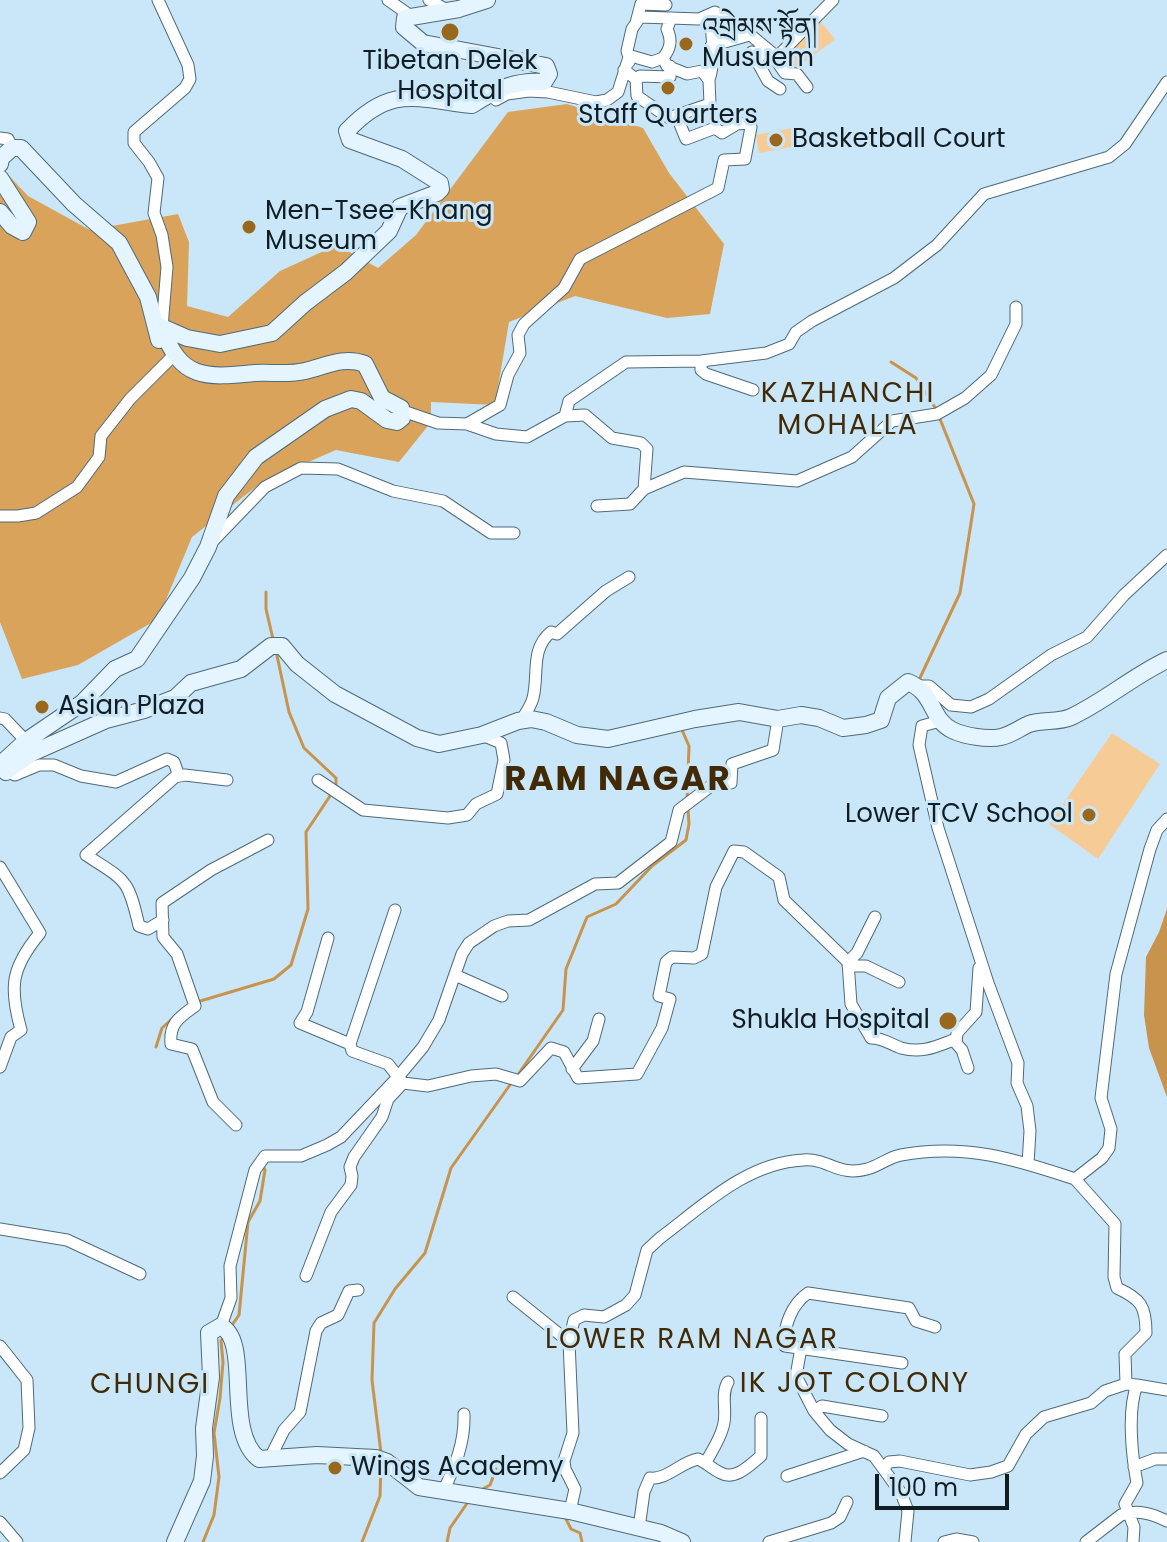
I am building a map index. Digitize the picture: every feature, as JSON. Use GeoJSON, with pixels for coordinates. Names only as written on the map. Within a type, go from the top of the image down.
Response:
{"type":"FeatureCollection","features":[{"type":"Feature","properties":{"kind":"street"},"geometry":{"type":"LineString","coordinates":[[158,0],[188,65],[190,79],[185,88],[134,132],[134,143],[158,178],[154,213],[162,235],[167,267],[162,327],[168,343],[183,365],[205,374],[224,377],[281,374],[352,359],[365,364],[382,398],[403,411],[438,423],[467,424],[496,434],[527,437],[565,416],[585,415],[612,438],[641,443],[647,449],[644,489]]}},
{"type":"Feature","properties":{"kind":"street"},"geometry":{"type":"LineString","coordinates":[[388,0],[411,16]]}},
{"type":"Feature","properties":{"kind":"street"},"geometry":{"type":"LineString","coordinates":[[429,0],[447,10]]}},
{"type":"Feature","properties":{"kind":"street"},"geometry":{"type":"LineString","coordinates":[[472,105],[503,85],[527,80],[544,82],[549,74],[546,66],[423,43],[404,27],[405,18],[487,0]]}},
{"type":"Feature","properties":{"kind":"street"},"geometry":{"type":"LineString","coordinates":[[632,39],[633,33],[642,24],[699,19],[715,12],[736,23],[777,57],[833,0]]}},
{"type":"Feature","properties":{"kind":"street"},"geometry":{"type":"LineString","coordinates":[[636,24],[641,4],[666,5]]}},
{"type":"Feature","properties":{"kind":"street"},"geometry":{"type":"LineString","coordinates":[[625,70],[636,81],[637,96],[669,118],[710,104],[709,80],[715,62],[710,15]]}},
{"type":"Feature","properties":{"kind":"street"},"geometry":{"type":"LineString","coordinates":[[162,327],[187,338],[220,344],[272,333],[346,272],[389,231],[400,207],[441,189],[440,183],[402,159],[350,140],[347,131],[368,112],[407,96],[472,105],[529,91],[596,102],[607,100],[618,92],[629,57],[632,29],[640,17],[669,23]]}},
{"type":"Feature","properties":{"kind":"street"},"geometry":{"type":"LineString","coordinates":[[636,81],[640,76],[670,77],[666,62],[671,37],[669,23]]}},
{"type":"Feature","properties":{"kind":"street"},"geometry":{"type":"LineString","coordinates":[[711,46],[746,36]]}},
{"type":"Feature","properties":{"kind":"street"},"geometry":{"type":"LineString","coordinates":[[780,89],[768,81],[755,52],[776,60],[785,73],[797,74],[807,87]]}},
{"type":"Feature","properties":{"kind":"street"},"geometry":{"type":"LineString","coordinates":[[625,70],[631,56],[666,62],[687,74],[702,71],[709,80]]}},
{"type":"Feature","properties":{"kind":"street"},"geometry":{"type":"LineString","coordinates":[[565,416],[569,401],[626,362],[701,361],[766,353],[789,344],[796,332],[812,321],[894,278],[937,245],[984,194],[1109,157],[1125,144],[1167,82]]}},
{"type":"Feature","properties":{"kind":"street"},"geometry":{"type":"LineString","coordinates":[[467,424],[500,405],[508,375],[520,353],[518,335],[524,324],[564,288],[580,259],[718,188],[724,160],[745,159],[751,127],[749,123],[737,124],[722,133],[715,128],[686,139],[677,117]]}},
{"type":"Feature","properties":{"kind":"street"},"geometry":{"type":"LineString","coordinates":[[0,164],[6,143],[21,148],[74,204],[119,243],[148,297],[161,346],[179,373],[192,381],[201,379],[205,374]]}},
{"type":"Feature","properties":{"kind":"street"},"geometry":{"type":"LineString","coordinates":[[0,178],[28,222],[23,232],[12,226],[0,212]]}},
{"type":"Feature","properties":{"kind":"street"},"geometry":{"type":"LineString","coordinates":[[597,506],[630,504],[644,489],[684,472],[797,481],[852,457],[892,421],[937,414],[965,398],[991,375],[1016,324],[1016,307]]}},
{"type":"Feature","properties":{"kind":"street"},"geometry":{"type":"LineString","coordinates":[[0,516],[36,513],[77,487],[99,457],[101,436],[130,399],[170,359]]}},
{"type":"Feature","properties":{"kind":"street"},"geometry":{"type":"LineString","coordinates":[[701,361],[701,370],[706,374],[753,390]]}},
{"type":"Feature","properties":{"kind":"street"},"geometry":{"type":"LineString","coordinates":[[2,770],[26,741],[82,703],[115,669],[137,659],[192,578],[208,547],[226,496],[256,457],[325,409],[351,399],[361,401],[387,420],[397,422],[402,418],[403,411]]}},
{"type":"Feature","properties":{"kind":"street"},"geometry":{"type":"LineString","coordinates":[[208,547],[265,487],[301,468],[338,469],[393,491],[443,501],[491,533],[514,533]]}},
{"type":"Feature","properties":{"kind":"street"},"geometry":{"type":"LineString","coordinates":[[2,770],[106,720],[175,698],[191,683],[241,669],[277,646],[335,694],[417,738],[439,744],[482,735],[521,721],[546,722],[577,735],[608,739],[739,712],[778,719],[801,715],[819,718],[843,728],[866,725],[881,720],[888,698],[908,682],[929,686],[951,705],[971,707],[989,699],[1051,655],[1087,637],[1124,595],[1167,555]]}},
{"type":"Feature","properties":{"kind":"street"},"geometry":{"type":"LineString","coordinates":[[521,721],[533,699],[537,654],[543,639],[551,632],[557,634],[606,591],[629,577]]}},
{"type":"Feature","properties":{"kind":"street"},"geometry":{"type":"LineString","coordinates":[[919,686],[930,697],[940,721],[953,731],[1001,737],[1033,722],[1067,719],[1109,697],[1145,670],[1167,660]]}},
{"type":"Feature","properties":{"kind":"street"},"geometry":{"type":"LineString","coordinates":[[0,718],[5,719],[26,741]]}},
{"type":"Feature","properties":{"kind":"street"},"geometry":{"type":"LineString","coordinates":[[306,1276],[331,1212],[351,1185],[350,1167],[354,1157],[382,1117],[388,1099],[439,1020],[462,954],[469,943],[494,926],[508,921],[529,920],[595,884],[618,883],[671,842],[679,810],[712,785],[731,783],[732,764],[773,750],[778,719]]}},
{"type":"Feature","properties":{"kind":"street"},"geometry":{"type":"LineString","coordinates":[[940,721],[922,726],[919,745],[938,828],[979,956],[1018,1063],[1017,1083],[1027,1106],[1030,1131],[1028,1164]]}},
{"type":"Feature","properties":{"kind":"street"},"geometry":{"type":"LineString","coordinates":[[318,780],[363,810],[448,818],[467,815],[476,804],[497,794],[504,760],[501,743],[482,735]]}},
{"type":"Feature","properties":{"kind":"street"},"geometry":{"type":"LineString","coordinates":[[2,770],[15,775],[39,765],[54,765],[81,776],[116,782],[167,759],[174,762],[179,776]]}},
{"type":"Feature","properties":{"kind":"street"},"geometry":{"type":"LineString","coordinates":[[163,920],[148,929],[139,926],[132,894],[124,880],[86,855],[175,777],[227,780]]}},
{"type":"Feature","properties":{"kind":"street"},"geometry":{"type":"LineString","coordinates":[[1075,1179],[1102,1158],[1109,1148],[1111,1129],[1101,1098],[1116,974],[1150,849],[1157,830],[1167,819]]}},
{"type":"Feature","properties":{"kind":"street"},"geometry":{"type":"LineString","coordinates":[[236,1125],[213,1102],[192,1049],[171,1044],[170,1034],[175,1020],[195,1006],[177,954],[163,937],[162,903],[211,870],[268,840]]}},
{"type":"Feature","properties":{"kind":"street"},"geometry":{"type":"LineString","coordinates":[[395,910],[350,1044],[352,1051],[388,1064],[401,1080],[428,1086],[496,1074],[520,1081],[551,1048],[564,1052],[578,1078],[637,1074],[662,1028],[670,999],[659,996],[666,962],[672,957],[694,958],[702,954],[716,887],[734,851],[744,852],[779,877],[784,900],[848,964],[866,966],[899,982]]}},
{"type":"Feature","properties":{"kind":"street"},"geometry":{"type":"LineString","coordinates":[[0,867],[40,933],[26,949],[12,985],[21,1030],[11,1037],[0,1067]]}},
{"type":"Feature","properties":{"kind":"street"},"geometry":{"type":"LineString","coordinates":[[875,917],[848,964],[851,1004],[871,1038],[883,1038],[905,1049],[934,1049],[956,1039]]}},
{"type":"Feature","properties":{"kind":"street"},"geometry":{"type":"LineString","coordinates":[[328,938],[307,1012],[300,1023],[350,1044]]}},
{"type":"Feature","properties":{"kind":"street"},"geometry":{"type":"LineString","coordinates":[[968,1068],[956,1039],[957,1033],[976,1012],[979,956]]}},
{"type":"Feature","properties":{"kind":"street"},"geometry":{"type":"LineString","coordinates":[[455,975],[502,996]]}},
{"type":"Feature","properties":{"kind":"street"},"geometry":{"type":"LineString","coordinates":[[572,1069],[593,1041],[599,1019]]}},
{"type":"Feature","properties":{"kind":"street"},"geometry":{"type":"LineString","coordinates":[[401,1080],[341,1137],[301,1156],[265,1156],[255,1170],[230,1266],[231,1298],[225,1328],[235,1346],[242,1427],[250,1452],[259,1459],[269,1460],[317,1455],[381,1460],[419,1487],[570,1511],[682,1542]]}},
{"type":"Feature","properties":{"kind":"street"},"geometry":{"type":"LineString","coordinates":[[570,1511],[575,1489],[564,1461],[573,1433],[569,1342],[574,1320],[584,1315],[604,1317],[626,1305],[635,1295],[647,1250],[660,1238],[751,1172],[802,1160],[822,1161],[839,1171],[866,1169],[899,1155],[965,1150],[1028,1164],[1075,1179],[1115,1224],[1114,1277],[1117,1288],[1136,1297],[1146,1315],[1146,1333],[1125,1354],[1131,1385],[1137,1483],[1125,1504],[1134,1527],[1133,1542]]}},
{"type":"Feature","properties":{"kind":"street"},"geometry":{"type":"LineString","coordinates":[[0,1229],[67,1240],[140,1274]]}},
{"type":"Feature","properties":{"kind":"street"},"geometry":{"type":"LineString","coordinates":[[269,1460],[284,1430],[300,1412],[316,1331],[321,1323],[338,1315],[349,1291],[358,1290]]}},
{"type":"Feature","properties":{"kind":"street"},"geometry":{"type":"LineString","coordinates":[[902,1363],[785,1346],[788,1319],[808,1293],[909,1308],[916,1321],[935,1327]]}},
{"type":"Feature","properties":{"kind":"street"},"geometry":{"type":"LineString","coordinates":[[513,1297],[569,1342]]}},
{"type":"Feature","properties":{"kind":"street"},"geometry":{"type":"LineString","coordinates":[[175,1542],[202,1481],[204,1428],[211,1377],[207,1346],[209,1333],[225,1328]]}},
{"type":"Feature","properties":{"kind":"street"},"geometry":{"type":"LineString","coordinates":[[0,1346],[27,1380],[29,1428],[24,1450],[0,1473]]}},
{"type":"Feature","properties":{"kind":"street"},"geometry":{"type":"LineString","coordinates":[[801,1348],[796,1376],[814,1411],[830,1430],[848,1444],[874,1456],[901,1493],[908,1511],[905,1542]]}},
{"type":"Feature","properties":{"kind":"street"},"geometry":{"type":"LineString","coordinates":[[706,1462],[723,1427],[723,1389],[728,1382]]}},
{"type":"Feature","properties":{"kind":"street"},"geometry":{"type":"LineString","coordinates":[[884,1468],[889,1462],[900,1461],[970,1475],[991,1472],[1008,1466],[1026,1434],[1044,1417],[1091,1403],[1105,1391],[1131,1385],[1167,1390]]}},
{"type":"Feature","properties":{"kind":"street"},"geometry":{"type":"LineString","coordinates":[[814,1411],[822,1406],[882,1416]]}},
{"type":"Feature","properties":{"kind":"street"},"geometry":{"type":"LineString","coordinates":[[443,1492],[460,1455],[465,1434],[464,1414]]}},
{"type":"Feature","properties":{"kind":"street"},"geometry":{"type":"LineString","coordinates":[[639,1528],[650,1478],[658,1479],[687,1461],[698,1459],[723,1475],[731,1476],[761,1456],[761,1418]]}},
{"type":"Feature","properties":{"kind":"street"},"geometry":{"type":"LineString","coordinates":[[787,1476],[864,1451]]}},
{"type":"Feature","properties":{"kind":"street"},"geometry":{"type":"LineString","coordinates":[[1134,1467],[1155,1459],[1167,1459]]}},
{"type":"Feature","properties":{"kind":"street"},"geometry":{"type":"LineString","coordinates":[[769,1542],[831,1523],[840,1517],[847,1502]]}},
{"type":"Feature","properties":{"kind":"street"},"geometry":{"type":"LineString","coordinates":[[1086,1542],[1128,1513],[1150,1513],[1167,1521]]}},
{"type":"Feature","properties":{"kind":"street"},"geometry":{"type":"LineString","coordinates":[[0,1522],[17,1542]]}},
{"type":"Feature","properties":{"kind":"street"},"geometry":{"type":"LineString","coordinates":[[944,1542],[956,1539],[973,1542]]}},
{"type":"Feature","properties":{"kind":"shaded area"},"geometry":{"type":"Polygon","coordinates":[[[820,21],[835,39],[796,69],[784,54],[820,21]]]}},
{"type":"Feature","properties":{"kind":"shaded area"},"geometry":{"type":"Polygon","coordinates":[[[567,104],[643,128],[669,173],[724,244],[710,314],[667,318],[575,296],[509,322],[495,405],[431,402],[431,422],[399,462],[336,450],[262,482],[192,537],[158,619],[78,665],[22,679],[0,622],[0,166],[28,196],[90,230],[178,214],[189,242],[187,306],[228,317],[280,271],[337,245],[378,268],[416,235],[508,112],[567,104]]]}},
{"type":"Feature","properties":{"kind":"shaded area","name":"Basketball Court"},"geometry":{"type":"Polygon","coordinates":[[[793,128],[797,146],[759,153],[756,135],[793,128]]]}},
{"type":"Feature","properties":{"kind":"shaded area"},"geometry":{"type":"Polygon","coordinates":[[[1112,733],[1160,764],[1098,859],[1049,824],[1112,733]]]}},
{"type":"Feature","properties":{"kind":"shaded area"},"geometry":{"type":"Polygon","coordinates":[[[1167,909],[1167,1097],[1149,1048],[1144,1015],[1146,957],[1167,909]]]}},
{"type":"Feature","properties":{"kind":"waterway"},"geometry":{"type":"LineString","coordinates":[[891,362],[916,378],[936,409]]}},
{"type":"Feature","properties":{"kind":"waterway"},"geometry":{"type":"LineString","coordinates":[[918,682],[960,593],[974,504],[940,419]]}},
{"type":"Feature","properties":{"kind":"waterway"},"geometry":{"type":"LineString","coordinates":[[266,592],[266,609],[273,639]]}},
{"type":"Feature","properties":{"kind":"waterway"},"geometry":{"type":"LineString","coordinates":[[276,651],[289,712],[304,748],[336,778],[336,787]]}},
{"type":"Feature","properties":{"kind":"waterway"},"geometry":{"type":"LineString","coordinates":[[682,730],[689,746],[687,801]]}},
{"type":"Feature","properties":{"kind":"waterway"},"geometry":{"type":"LineString","coordinates":[[197,1002],[274,979],[291,965],[308,909],[306,832],[332,793]]}},
{"type":"Feature","properties":{"kind":"waterway"},"geometry":{"type":"LineString","coordinates":[[517,1076],[563,1010],[566,969],[587,917],[616,904],[652,866],[686,840],[688,809]]}},
{"type":"Feature","properties":{"kind":"waterway"},"geometry":{"type":"LineString","coordinates":[[156,1047],[162,1028],[183,1009]]}},
{"type":"Feature","properties":{"kind":"waterway"},"geometry":{"type":"LineString","coordinates":[[381,1453],[372,1380],[374,1323],[395,1289],[425,1253],[451,1168],[512,1082]]}},
{"type":"Feature","properties":{"kind":"waterway"},"geometry":{"type":"LineString","coordinates":[[230,1328],[239,1315],[248,1222],[260,1201],[263,1166]]}},
{"type":"Feature","properties":{"kind":"waterway"},"geometry":{"type":"LineString","coordinates":[[203,1542],[214,1515],[219,1477],[214,1433],[223,1362],[221,1341],[224,1337]]}},
{"type":"Feature","properties":{"kind":"waterway"},"geometry":{"type":"LineString","coordinates":[[362,1542],[380,1496],[381,1465]]}},
{"type":"Feature","properties":{"kind":"waterway"},"geometry":{"type":"LineString","coordinates":[[481,1490],[490,1485],[496,1469]]}},
{"type":"Feature","properties":{"kind":"waterway"},"geometry":{"type":"LineString","coordinates":[[447,1542],[450,1528],[468,1502]]}},
{"type":"Feature","properties":{"kind":"waterway"},"geometry":{"type":"LineString","coordinates":[[565,1517],[571,1529],[580,1533],[582,1542]]}},
{"type":"Feature","properties":{"kind":"place","name":"Tibetan Delek Hospital"},"geometry":{"type":"Point","coordinates":[450,32]}},
{"type":"Feature","properties":{"kind":"place","name":"འགྲེམས་སྟོན། Musuem"},"geometry":{"type":"Point","coordinates":[686,44]}},
{"type":"Feature","properties":{"kind":"place","name":"Staff Quarters"},"geometry":{"type":"Point","coordinates":[668,88]}},
{"type":"Feature","properties":{"kind":"place","name":"Basketball Court"},"geometry":{"type":"Point","coordinates":[776,140]}},
{"type":"Feature","properties":{"kind":"place","name":"Men-Tsee-Khang Museum"},"geometry":{"type":"Point","coordinates":[249,227]}},
{"type":"Feature","properties":{"kind":"place","name":"Asian Plaza"},"geometry":{"type":"Point","coordinates":[42,707]}},
{"type":"Feature","properties":{"kind":"place","name":"Lower TCV School"},"geometry":{"type":"Point","coordinates":[1089,815]}},
{"type":"Feature","properties":{"kind":"place","name":"Shukla Hospital"},"geometry":{"type":"Point","coordinates":[948,1021]}},
{"type":"Feature","properties":{"kind":"place","name":"Wings Academy"},"geometry":{"type":"Point","coordinates":[335,1468]}},
{"type":"Feature","properties":{"kind":"district","name":"KAZHANCHI MOHALLA"},"geometry":{"type":"Point","coordinates":[848,411]}},
{"type":"Feature","properties":{"kind":"district","name":"RAM NAGAR"},"geometry":{"type":"Point","coordinates":[618,781]}},
{"type":"Feature","properties":{"kind":"district","name":"LOWER RAM NAGAR"},"geometry":{"type":"Point","coordinates":[692,1341]}},
{"type":"Feature","properties":{"kind":"district","name":"IK JOT COLONY"},"geometry":{"type":"Point","coordinates":[855,1385]}},
{"type":"Feature","properties":{"kind":"district","name":"CHUNGI"},"geometry":{"type":"Point","coordinates":[150,1386]}}]}
